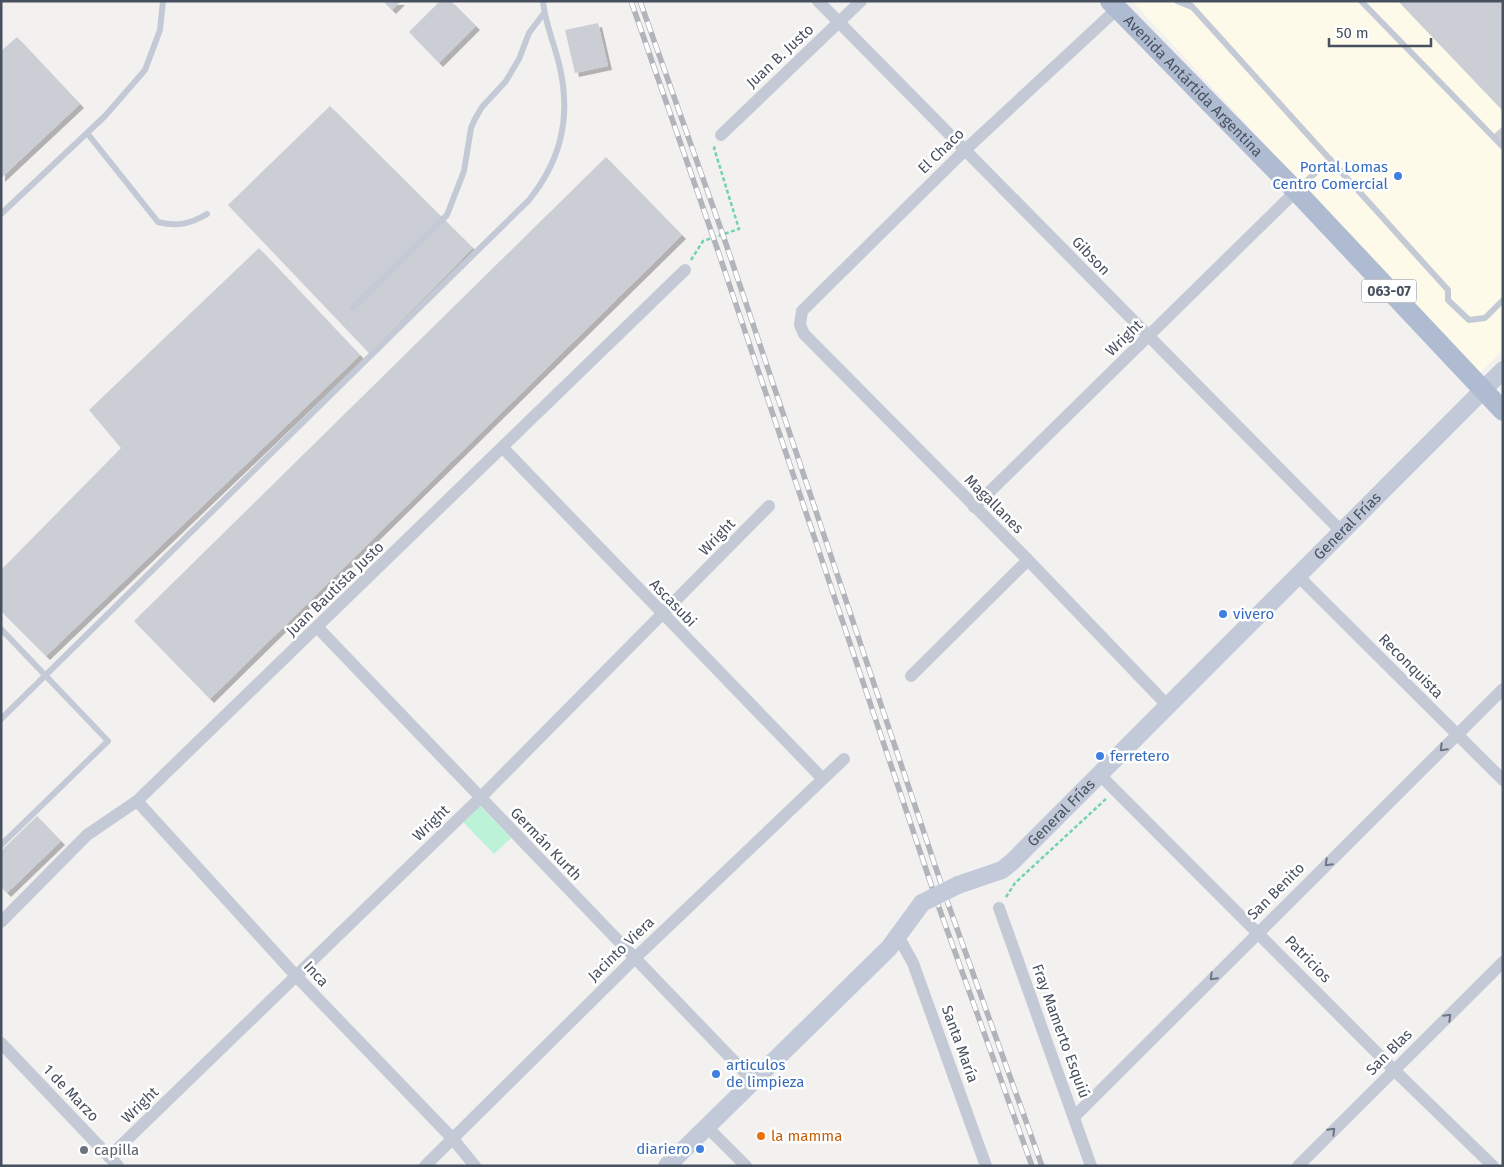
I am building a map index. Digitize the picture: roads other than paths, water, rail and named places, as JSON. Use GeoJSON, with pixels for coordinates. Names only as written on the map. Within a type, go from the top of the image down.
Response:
{"type":"FeatureCollection","features":[{"type":"Feature","properties":{"kind":"main road","name":"Avenida Antártida Argentina"},"geometry":{"type":"LineString","coordinates":[[1114,5],[1296,191],[1503,411]]}},
{"type":"Feature","properties":{"kind":"main road","name":"General Frías"},"geometry":{"type":"LineString","coordinates":[[667,1166],[898,936],[922,902],[958,884],[1002,870],[1012,862],[1503,370]]}},
{"type":"Feature","properties":{"kind":"street","name":"Gibson"},"geometry":{"type":"LineString","coordinates":[[818,1],[1148,338],[1341,531]]}},
{"type":"Feature","properties":{"kind":"street","name":"Juan B. Justo"},"geometry":{"type":"LineString","coordinates":[[721,135],[861,1]]}},
{"type":"Feature","properties":{"kind":"street","name":"El Chaco"},"geometry":{"type":"LineString","coordinates":[[800,325],[802,311],[1114,5]]}},
{"type":"Feature","properties":{"kind":"street","name":"Wright"},"geometry":{"type":"LineString","coordinates":[[974,507],[1296,191]]}},
{"type":"Feature","properties":{"kind":"street","name":"Juan Bautista Justo"},"geometry":{"type":"LineString","coordinates":[[1,922],[87,835],[137,801],[318,628],[685,270]]}},
{"type":"Feature","properties":{"kind":"street","name":"Magallanes"},"geometry":{"type":"LineString","coordinates":[[800,325],[804,334],[1028,560],[1167,705]]}},
{"type":"Feature","properties":{"kind":"street","name":"Ascasubi"},"geometry":{"type":"LineString","coordinates":[[503,448],[662,616],[822,778]]}},
{"type":"Feature","properties":{"kind":"street","name":"Wright"},"geometry":{"type":"LineString","coordinates":[[113,1161],[480,798],[769,506]]}},
{"type":"Feature","properties":{"kind":"street"},"geometry":{"type":"LineString","coordinates":[[911,676],[1028,560]]}},
{"type":"Feature","properties":{"kind":"street","name":"Reconquista"},"geometry":{"type":"LineString","coordinates":[[1297,575],[1503,780]]}},
{"type":"Feature","properties":{"kind":"street","name":"Germán Kurth"},"geometry":{"type":"LineString","coordinates":[[318,628],[753,1081]]}},
{"type":"Feature","properties":{"kind":"street","name":"San Benito"},"geometry":{"type":"LineString","coordinates":[[1074,1117],[1503,689]]}},
{"type":"Feature","properties":{"kind":"street","name":"Jacinto Viera"},"geometry":{"type":"LineString","coordinates":[[425,1166],[634,959],[844,759]]}},
{"type":"Feature","properties":{"kind":"street","name":"Patricios"},"geometry":{"type":"LineString","coordinates":[[1100,775],[1394,1070],[1493,1166]]}},
{"type":"Feature","properties":{"kind":"street","name":"Inca"},"geometry":{"type":"LineString","coordinates":[[137,801],[297,977],[452,1139],[475,1166]]}},
{"type":"Feature","properties":{"kind":"street","name":"Fray Mamerto Esquiú"},"geometry":{"type":"LineString","coordinates":[[999,908],[1090,1166]]}},
{"type":"Feature","properties":{"kind":"street","name":"Santa María"},"geometry":{"type":"LineString","coordinates":[[898,936],[914,963],[986,1166]]}},
{"type":"Feature","properties":{"kind":"street","name":"San Blas"},"geometry":{"type":"LineString","coordinates":[[1298,1166],[1503,962]]}},
{"type":"Feature","properties":{"kind":"street","name":"1 de Marzo"},"geometry":{"type":"LineString","coordinates":[[1,1043],[113,1161]]}},
{"type":"Feature","properties":{"kind":"street"},"geometry":{"type":"LineString","coordinates":[[707,1127],[746,1166]]}},
{"type":"Feature","properties":{"kind":"lane"},"geometry":{"type":"LineString","coordinates":[[1,214],[88,133],[146,70],[160,30],[163,1]]}},
{"type":"Feature","properties":{"kind":"lane"},"geometry":{"type":"LineString","coordinates":[[1,719],[369,359],[529,200],[545,180],[557,152],[565,123],[565,95],[560,67],[544,13],[543,1]]}},
{"type":"Feature","properties":{"kind":"lane"},"geometry":{"type":"LineString","coordinates":[[1177,1],[1193,7]]}},
{"type":"Feature","properties":{"kind":"lane"},"geometry":{"type":"LineString","coordinates":[[1187,1],[1448,290],[1448,300],[1469,320],[1485,318],[1503,300]]}},
{"type":"Feature","properties":{"kind":"lane"},"geometry":{"type":"LineString","coordinates":[[1361,1],[1503,147]]}},
{"type":"Feature","properties":{"kind":"lane"},"geometry":{"type":"LineString","coordinates":[[352,308],[447,215],[464,171],[471,128],[475,119],[482,107],[506,81],[519,59],[529,33],[544,13]]}},
{"type":"Feature","properties":{"kind":"lane"},"geometry":{"type":"LineString","coordinates":[[88,133],[158,222],[179,225],[193,222],[207,214]]}},
{"type":"Feature","properties":{"kind":"lane"},"geometry":{"type":"LineString","coordinates":[[1296,191],[1330,160]]}},
{"type":"Feature","properties":{"kind":"lane"},"geometry":{"type":"LineString","coordinates":[[1,629],[108,741],[1,845]]}},
{"type":"Feature","properties":{"kind":"railway"},"geometry":{"type":"LineString","coordinates":[[631,1],[717,248],[937,902],[1032,1166]]}},
{"type":"Feature","properties":{"kind":"railway"},"geometry":{"type":"LineString","coordinates":[[640,1],[723,235],[946,898],[1042,1166]]}},
{"type":"Feature","properties":{"kind":"place","name":"Portal Lomas Centro Comercial"},"geometry":{"type":"Point","coordinates":[1398,176]}},
{"type":"Feature","properties":{"kind":"place","name":"vivero"},"geometry":{"type":"Point","coordinates":[1223,614]}},
{"type":"Feature","properties":{"kind":"place","name":"ferretero"},"geometry":{"type":"Point","coordinates":[1100,756]}},
{"type":"Feature","properties":{"kind":"place","name":"articulos de limpieza"},"geometry":{"type":"Point","coordinates":[716,1074]}},
{"type":"Feature","properties":{"kind":"place","name":"la mamma"},"geometry":{"type":"Point","coordinates":[761,1136]}},
{"type":"Feature","properties":{"kind":"place","name":"diariero"},"geometry":{"type":"Point","coordinates":[700,1149]}},
{"type":"Feature","properties":{"kind":"place","name":"capilla"},"geometry":{"type":"Point","coordinates":[84,1150]}}]}
